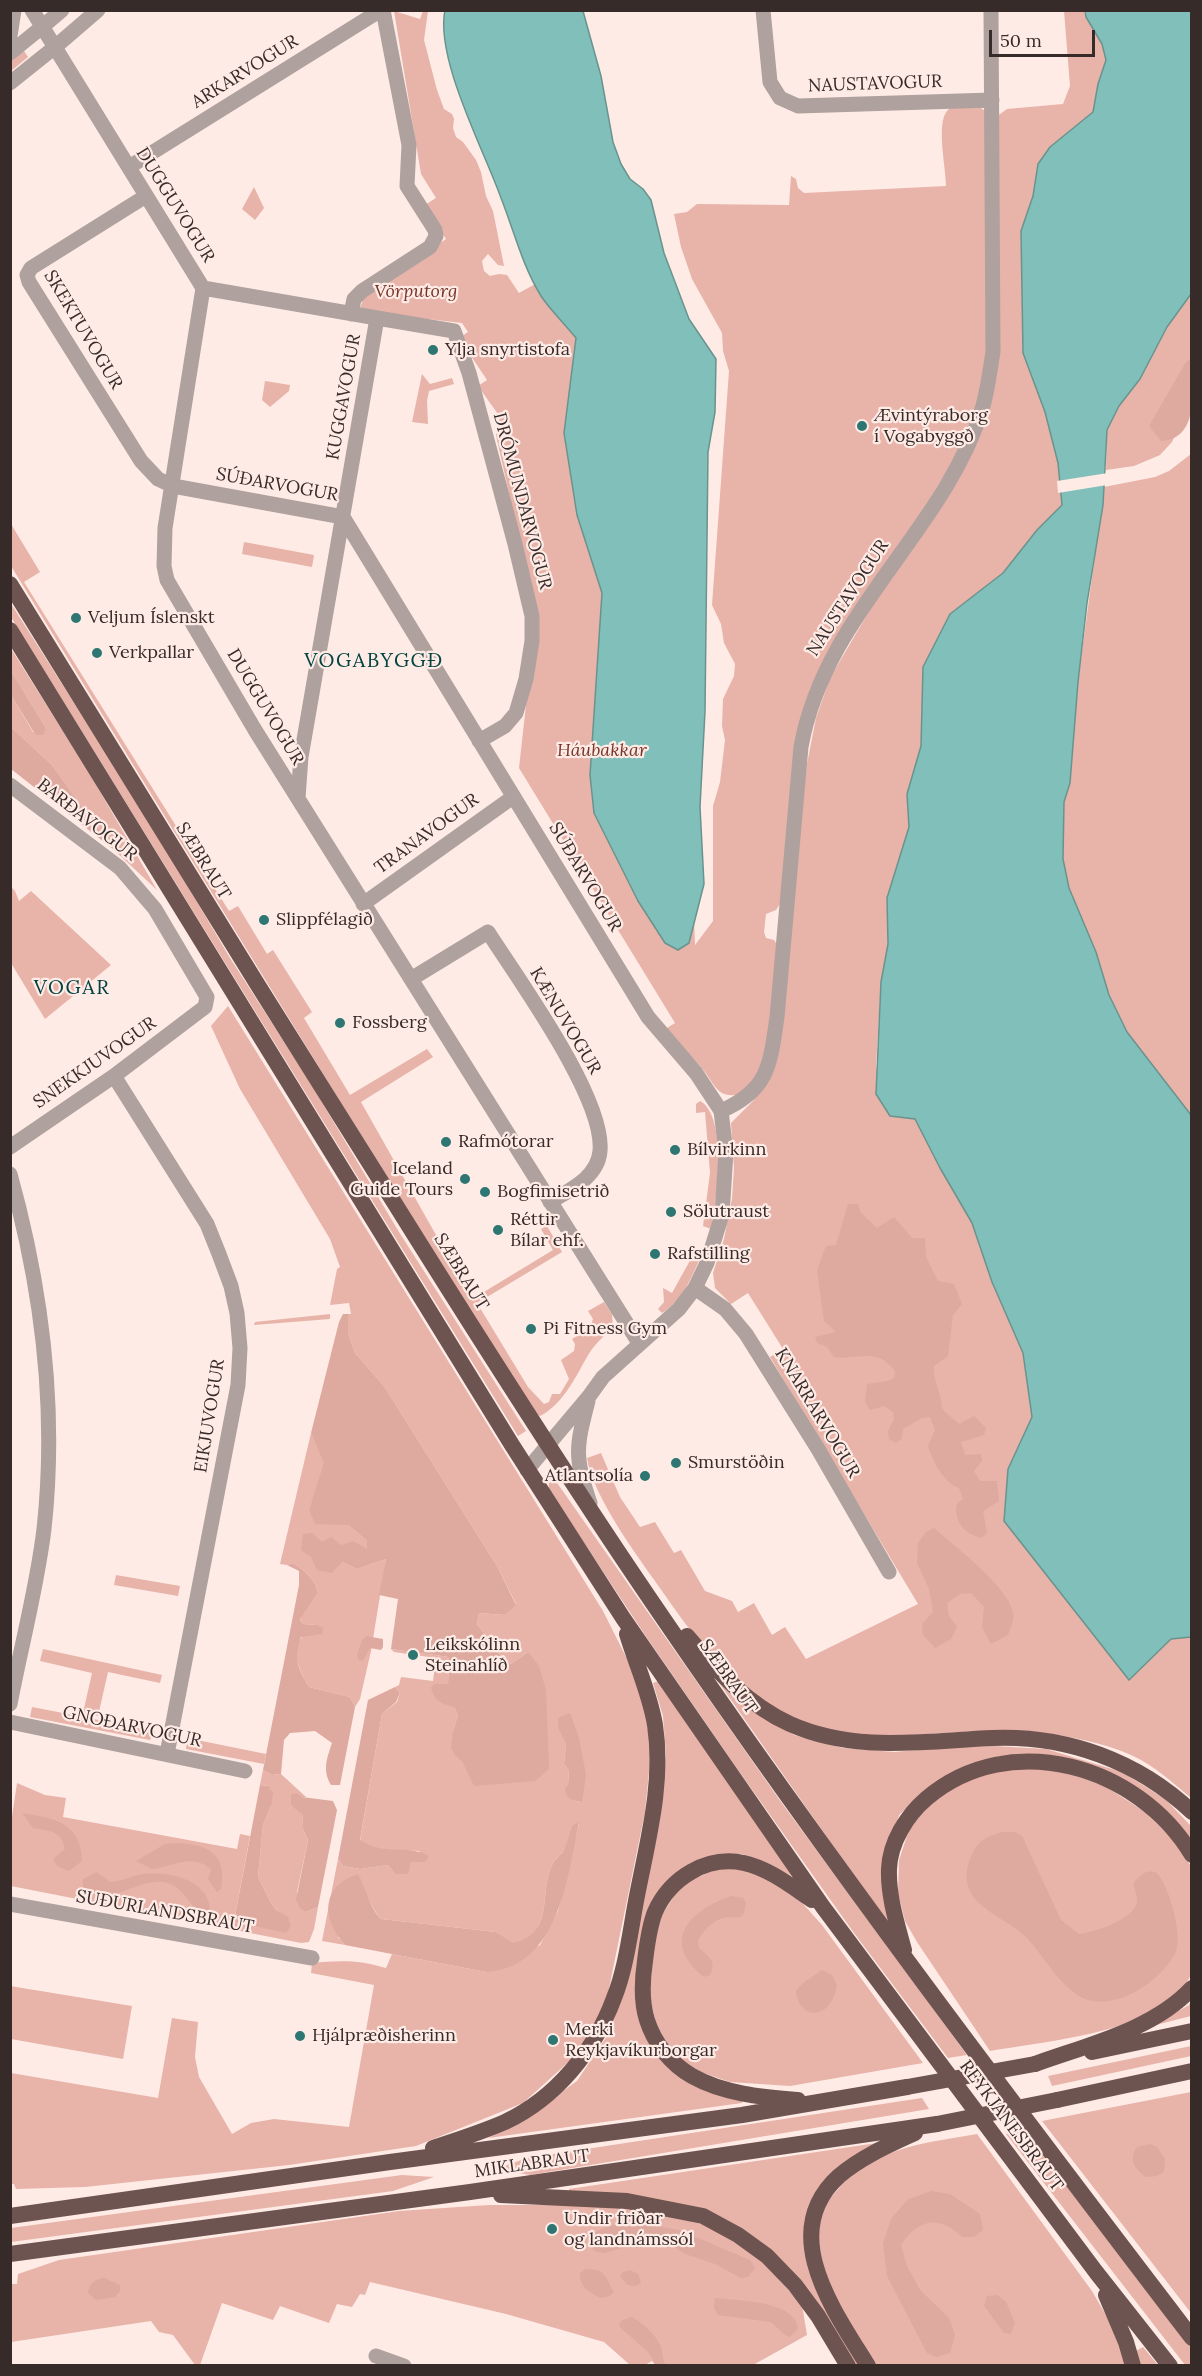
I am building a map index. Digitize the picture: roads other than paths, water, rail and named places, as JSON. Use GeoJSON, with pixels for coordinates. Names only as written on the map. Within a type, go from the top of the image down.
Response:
{"type":"FeatureCollection","features":[{"type":"Feature","properties":{"kind":"highway","name":"SÆBRAUT"},"geometry":{"type":"LineString","coordinates":[[10,584],[226,936],[548,1446],[661,1615],[824,1849],[908,1962]]}},
{"type":"Feature","properties":{"kind":"highway"},"geometry":{"type":"LineString","coordinates":[[10,630],[527,1470],[623,1618],[823,1907]]}},
{"type":"Feature","properties":{"kind":"highway"},"geometry":{"type":"LineString","coordinates":[[661,1615],[687,1636],[711,1664],[750,1701],[773,1716],[816,1734],[872,1744],[994,1738],[1052,1742],[1105,1756],[1129,1767],[1161,1786],[1191,1812]]}},
{"type":"Feature","properties":{"kind":"highway"},"geometry":{"type":"LineString","coordinates":[[390,2162],[472,2136],[507,2121],[532,2106],[562,2080],[588,2050],[615,1997],[652,1814],[658,1763],[651,1706],[623,1618]]}},
{"type":"Feature","properties":{"kind":"highway"},"geometry":{"type":"LineString","coordinates":[[908,1962],[891,1897],[889,1868],[894,1845],[904,1823],[919,1805],[940,1787],[966,1772],[996,1763],[1025,1760],[1054,1762],[1083,1769],[1131,1794],[1150,1808],[1171,1827],[1191,1855]]}},
{"type":"Feature","properties":{"kind":"highway"},"geometry":{"type":"LineString","coordinates":[[823,1907],[762,1868],[742,1863],[721,1862],[700,1867],[681,1878],[666,1894],[655,1912],[648,1938],[642,1995],[646,2019],[654,2039],[668,2057],[690,2075],[714,2086],[752,2096],[823,2103]]}},
{"type":"Feature","properties":{"kind":"highway","name":"REYKJANESBRAUT"},"geometry":{"type":"LineString","coordinates":[[823,1907],[1096,2272],[1170,2366]]}},
{"type":"Feature","properties":{"kind":"highway","name":"REYKJANESBRAUT"},"geometry":{"type":"LineString","coordinates":[[908,1962],[959,2033],[1191,2338]]}},
{"type":"Feature","properties":{"kind":"highway"},"geometry":{"type":"LineString","coordinates":[[1035,2064],[1136,2026],[1163,2012],[1183,1998],[1191,1989]]}},
{"type":"Feature","properties":{"kind":"highway"},"geometry":{"type":"LineString","coordinates":[[1035,2064],[1191,2031]]}},
{"type":"Feature","properties":{"kind":"highway","name":"MIKLABRAUT"},"geometry":{"type":"LineString","coordinates":[[10,2216],[823,2103],[1035,2064]]}},
{"type":"Feature","properties":{"kind":"highway","name":"MIKLABRAUT"},"geometry":{"type":"LineString","coordinates":[[10,2254],[470,2193],[937,2124],[1191,2071]]}},
{"type":"Feature","properties":{"kind":"highway"},"geometry":{"type":"LineString","coordinates":[[868,2366],[828,2299],[818,2276],[812,2254],[811,2232],[816,2213],[825,2194],[838,2177],[857,2163],[883,2147],[937,2124]]}},
{"type":"Feature","properties":{"kind":"highway"},"geometry":{"type":"LineString","coordinates":[[470,2193],[627,2201],[703,2216],[738,2235],[767,2256],[795,2285],[818,2316],[848,2366]]}},
{"type":"Feature","properties":{"kind":"highway"},"geometry":{"type":"LineString","coordinates":[[1096,2272],[1126,2342],[1133,2366]]}},
{"type":"Feature","properties":{"kind":"street"},"geometry":{"type":"LineString","coordinates":[[10,36],[14,10]]}},
{"type":"Feature","properties":{"kind":"street"},"geometry":{"type":"LineString","coordinates":[[32,10],[55,47]]}},
{"type":"Feature","properties":{"kind":"street"},"geometry":{"type":"LineString","coordinates":[[10,52],[62,10]]}},
{"type":"Feature","properties":{"kind":"street"},"geometry":{"type":"LineString","coordinates":[[10,83],[98,10]]}},
{"type":"Feature","properties":{"kind":"street"},"geometry":{"type":"LineString","coordinates":[[351,314],[354,299],[362,291],[430,247],[436,236],[435,230],[407,186],[409,145],[382,10]]}},
{"type":"Feature","properties":{"kind":"street","name":"ARKARVOGUR"},"geometry":{"type":"LineString","coordinates":[[129,167],[382,10]]}},
{"type":"Feature","properties":{"kind":"street","name":"NAUSTAVOGUR"},"geometry":{"type":"LineString","coordinates":[[763,10],[770,82],[780,98],[798,106],[992,100]]}},
{"type":"Feature","properties":{"kind":"street","name":"NAUSTAVOGUR"},"geometry":{"type":"LineString","coordinates":[[721,1111],[750,1095],[758,1086],[765,1073],[772,1048],[777,1017],[801,747],[817,689],[837,646],[939,496],[962,455],[982,407],[993,352],[991,10]]}},
{"type":"Feature","properties":{"kind":"street","name":"DUGGUVOGUR"},"geometry":{"type":"LineString","coordinates":[[55,47],[203,288],[165,528],[164,566],[167,580],[297,798],[639,1343]]}},
{"type":"Feature","properties":{"kind":"street","name":"SKEKTUVOGUR"},"geometry":{"type":"LineString","coordinates":[[146,196],[31,268],[27,275],[29,282],[141,461],[158,480],[173,486]]}},
{"type":"Feature","properties":{"kind":"street","name":"KUGGAVOGUR"},"geometry":{"type":"LineString","coordinates":[[203,288],[377,318],[301,757],[297,798]]}},
{"type":"Feature","properties":{"kind":"street","name":"DRÓMUNDARVOGUR"},"geometry":{"type":"LineString","coordinates":[[377,318],[454,331],[469,373],[515,544],[532,616],[532,641],[526,679],[512,720],[479,741]]}},
{"type":"Feature","properties":{"kind":"street","name":"SÚÐARVOGUR"},"geometry":{"type":"LineString","coordinates":[[173,486],[343,517],[648,1017],[696,1073],[721,1111],[726,1152],[722,1215],[707,1263],[695,1287],[679,1309],[609,1371],[527,1470]]}},
{"type":"Feature","properties":{"kind":"street","name":"BARÐAVOGUR"},"geometry":{"type":"LineString","coordinates":[[10,785],[120,868],[140,891],[155,909],[206,992],[207,1002],[202,1010]]}},
{"type":"Feature","properties":{"kind":"street","name":"TRANAVOGUR"},"geometry":{"type":"LineString","coordinates":[[363,904],[513,796]]}},
{"type":"Feature","properties":{"kind":"street","name":"KÆNUVOGUR"},"geometry":{"type":"LineString","coordinates":[[411,979],[488,932],[573,1067],[594,1116],[600,1152],[593,1170],[579,1185],[550,1202]]}},
{"type":"Feature","properties":{"kind":"street","name":"SNEKKJUVOGUR"},"geometry":{"type":"LineString","coordinates":[[10,1147],[114,1076],[202,1010]]}},
{"type":"Feature","properties":{"kind":"street","name":"EIKJUVOGUR"},"geometry":{"type":"LineString","coordinates":[[114,1076],[207,1224],[231,1286],[238,1320],[240,1348],[238,1385],[167,1754]]}},
{"type":"Feature","properties":{"kind":"street"},"geometry":{"type":"LineString","coordinates":[[10,1174],[36,1287],[48,1394],[47,1472],[43,1531],[10,1704]]}},
{"type":"Feature","properties":{"kind":"street","name":"KNARRARVOGUR"},"geometry":{"type":"LineString","coordinates":[[695,1287],[725,1309],[746,1335],[818,1449],[889,1572]]}},
{"type":"Feature","properties":{"kind":"street","name":"SÚÐARVOGUR"},"geometry":{"type":"LineString","coordinates":[[590,1395],[577,1453],[582,1480],[592,1511]]}},
{"type":"Feature","properties":{"kind":"street","name":"GNOÐARVOGUR"},"geometry":{"type":"LineString","coordinates":[[10,1722],[245,1771]]}},
{"type":"Feature","properties":{"kind":"street","name":"SUÐURLANDSBRAUT"},"geometry":{"type":"LineString","coordinates":[[10,1904],[312,1958]]}},
{"type":"Feature","properties":{"kind":"street"},"geometry":{"type":"LineString","coordinates":[[376,2356],[404,2366]]}},
{"type":"Feature","properties":{"kind":"water"},"geometry":{"type":"Polygon","coordinates":[[[445,10],[583,11],[601,76],[613,142],[621,164],[630,179],[643,189],[651,200],[664,253],[689,319],[716,359],[715,412],[708,452],[705,711],[700,807],[704,884],[689,943],[678,950],[665,943],[638,901],[594,813],[590,775],[602,593],[577,515],[564,433],[576,338],[541,296],[523,260],[454,78],[447,53],[444,30],[445,10]]]}},
{"type":"Feature","properties":{"kind":"water"},"geometry":{"type":"Polygon","coordinates":[[[1085,11],[1191,11],[1191,294],[1167,327],[1140,379],[1119,406],[1107,430],[1103,505],[1087,603],[1070,783],[1064,802],[1063,859],[1069,888],[1096,952],[1109,995],[1127,1032],[1191,1115],[1191,1637],[1171,1639],[1129,1680],[1004,1521],[1008,1469],[1032,1417],[1023,1353],[992,1282],[972,1223],[915,1119],[890,1116],[876,1094],[881,982],[888,944],[887,898],[909,827],[907,794],[921,746],[923,667],[950,614],[1003,573],[1037,530],[1062,505],[1058,463],[1045,412],[1023,353],[1021,231],[1033,196],[1038,164],[1050,147],[1093,112],[1098,84],[1106,60],[1102,44],[1086,17],[1085,11]]]}},
{"type":"Feature","properties":{"kind":"place","name":"Ylja snyrtistofa"},"geometry":{"type":"Point","coordinates":[433,350]}},
{"type":"Feature","properties":{"kind":"place","name":"Ævintýraborg í Vogabyggð"},"geometry":{"type":"Point","coordinates":[862,426]}},
{"type":"Feature","properties":{"kind":"place","name":"Veljum Íslenskt"},"geometry":{"type":"Point","coordinates":[76,618]}},
{"type":"Feature","properties":{"kind":"place","name":"Verkpallar"},"geometry":{"type":"Point","coordinates":[97,653]}},
{"type":"Feature","properties":{"kind":"place","name":"Slippfélagið"},"geometry":{"type":"Point","coordinates":[264,920]}},
{"type":"Feature","properties":{"kind":"place","name":"Fossberg"},"geometry":{"type":"Point","coordinates":[340,1023]}},
{"type":"Feature","properties":{"kind":"place","name":"Rafmótorar"},"geometry":{"type":"Point","coordinates":[446,1142]}},
{"type":"Feature","properties":{"kind":"place","name":"Bílvirkinn"},"geometry":{"type":"Point","coordinates":[675,1150]}},
{"type":"Feature","properties":{"kind":"place","name":"Iceland Guide Tours"},"geometry":{"type":"Point","coordinates":[465,1179]}},
{"type":"Feature","properties":{"kind":"place","name":"Bogfimisetrið"},"geometry":{"type":"Point","coordinates":[485,1192]}},
{"type":"Feature","properties":{"kind":"place","name":"Sölutraust"},"geometry":{"type":"Point","coordinates":[671,1212]}},
{"type":"Feature","properties":{"kind":"place","name":"Réttir Bílar ehf."},"geometry":{"type":"Point","coordinates":[498,1230]}},
{"type":"Feature","properties":{"kind":"place","name":"Rafstilling"},"geometry":{"type":"Point","coordinates":[655,1254]}},
{"type":"Feature","properties":{"kind":"place","name":"Pi Fitness Gym"},"geometry":{"type":"Point","coordinates":[531,1329]}},
{"type":"Feature","properties":{"kind":"place","name":"Smurstöðin"},"geometry":{"type":"Point","coordinates":[676,1463]}},
{"type":"Feature","properties":{"kind":"place","name":"Atlantsolía"},"geometry":{"type":"Point","coordinates":[645,1476]}},
{"type":"Feature","properties":{"kind":"place","name":"Leikskólinn Steinahlíð"},"geometry":{"type":"Point","coordinates":[413,1655]}},
{"type":"Feature","properties":{"kind":"place","name":"Hjálpræðisherinn"},"geometry":{"type":"Point","coordinates":[300,2036]}},
{"type":"Feature","properties":{"kind":"place","name":"Merki Reykjavíkurborgar"},"geometry":{"type":"Point","coordinates":[553,2040]}},
{"type":"Feature","properties":{"kind":"place","name":"Undir friðar og landnámssól"},"geometry":{"type":"Point","coordinates":[552,2229]}},
{"type":"Feature","properties":{"kind":"district","name":"VOGABYGGÐ"},"geometry":{"type":"Point","coordinates":[374,661]}},
{"type":"Feature","properties":{"kind":"district","name":"VOGAR"},"geometry":{"type":"Point","coordinates":[72,988]}},
{"type":"Feature","properties":{"kind":"park label","name":"Vörputorg"},"geometry":{"type":"Point","coordinates":[416,292]}},
{"type":"Feature","properties":{"kind":"park label","name":"Háubakkar"},"geometry":{"type":"Point","coordinates":[602,751]}}]}
